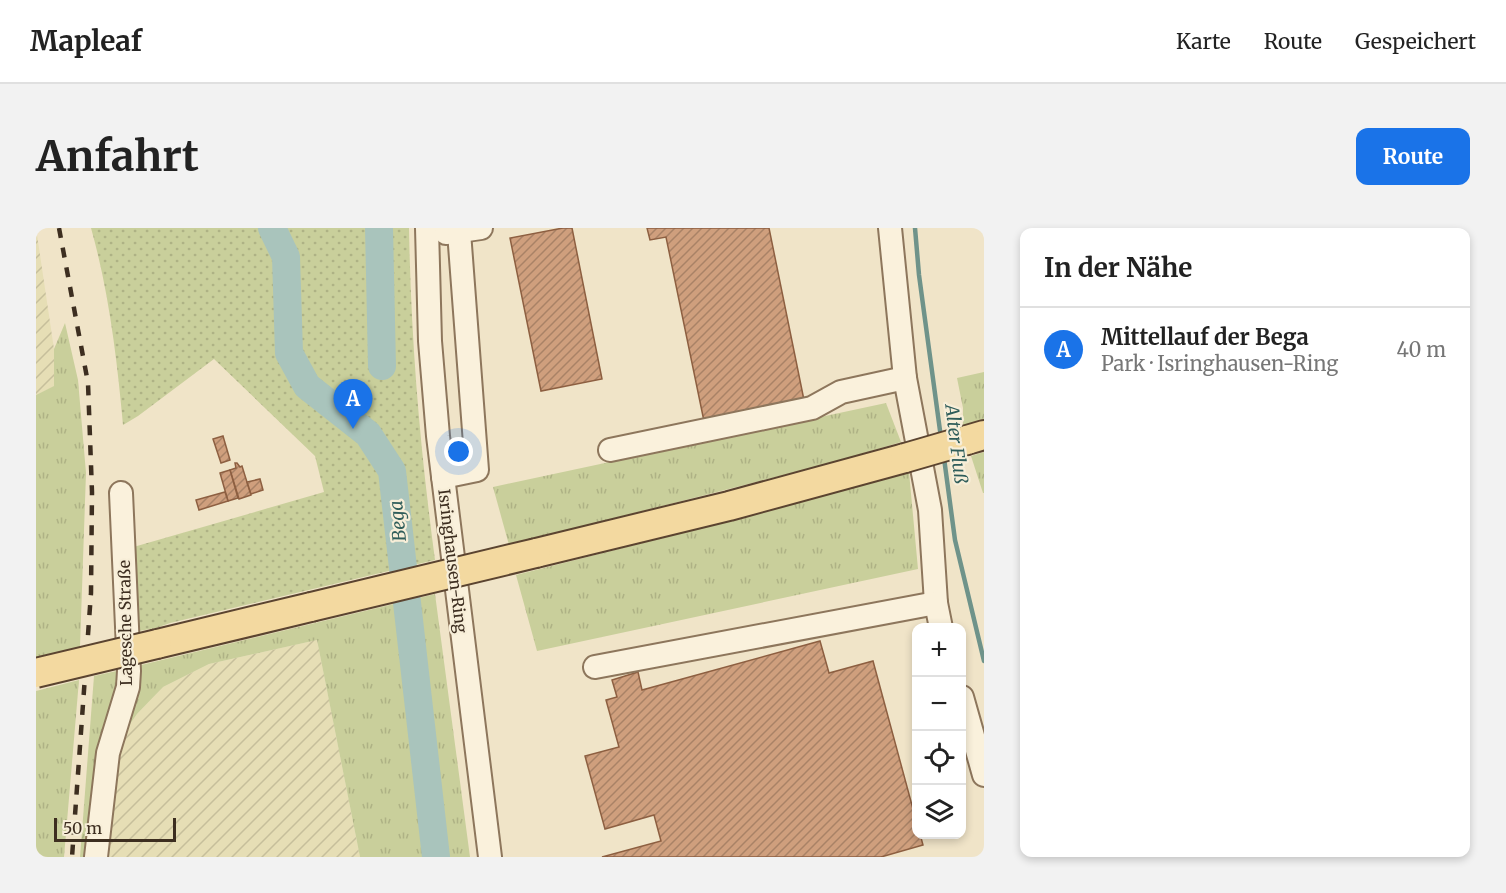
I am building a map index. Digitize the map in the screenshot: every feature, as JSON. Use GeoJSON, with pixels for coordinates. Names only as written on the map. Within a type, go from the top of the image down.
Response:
{"type":"FeatureCollection","features":[{"type":"Feature","properties":{"kind":"main road"},"geometry":{"type":"LineString","coordinates":[[36,673],[729,506],[975,438]]}},
{"type":"Feature","properties":{"kind":"street"},"geometry":{"type":"LineString","coordinates":[[890,228],[905,378],[930,510],[936,603],[940,623]]}},
{"type":"Feature","properties":{"kind":"street"},"geometry":{"type":"LineString","coordinates":[[427,231],[474,229],[477,470],[443,477]]}},
{"type":"Feature","properties":{"kind":"street","name":"Isringhausen-Ring"},"geometry":{"type":"LineString","coordinates":[[427,231],[430,341],[443,477],[490,857]]}},
{"type":"Feature","properties":{"kind":"street"},"geometry":{"type":"LineString","coordinates":[[610,450],[812,408],[841,392],[905,378]]}},
{"type":"Feature","properties":{"kind":"street","name":"Lagesche Straße"},"geometry":{"type":"LineString","coordinates":[[96,857],[108,753],[128,687],[121,493]]}},
{"type":"Feature","properties":{"kind":"street"},"geometry":{"type":"LineString","coordinates":[[595,668],[936,603]]}},
{"type":"Feature","properties":{"kind":"street"},"geometry":{"type":"LineString","coordinates":[[966,711],[984,775]]}},
{"type":"Feature","properties":{"kind":"shaded area"},"geometry":{"type":"Polygon","coordinates":[[[36,228],[54,349],[55,386],[36,395],[36,228]]]}},
{"type":"Feature","properties":{"kind":"shaded area"},"geometry":{"type":"Polygon","coordinates":[[[317,640],[360,857],[106,857],[114,766],[123,734],[137,714],[163,687],[209,664],[317,640]]]}},
{"type":"Feature","properties":{"kind":"green space"},"geometry":{"type":"Polygon","coordinates":[[[91,228],[409,228],[417,395],[435,560],[156,628],[127,633],[130,548],[324,492],[315,456],[214,359],[123,425],[112,326],[91,228]]]}},
{"type":"Feature","properties":{"kind":"green space"},"geometry":{"type":"Polygon","coordinates":[[[65,323],[78,380],[86,473],[80,647],[36,658],[36,395],[54,386],[54,349],[65,323]]]}},
{"type":"Feature","properties":{"kind":"green space"},"geometry":{"type":"Polygon","coordinates":[[[984,372],[984,420],[963,426],[963,408],[957,378],[984,372]]]}},
{"type":"Feature","properties":{"kind":"green space"},"geometry":{"type":"Polygon","coordinates":[[[886,403],[901,442],[831,463],[509,545],[493,487],[886,403]]]}},
{"type":"Feature","properties":{"kind":"green space"},"geometry":{"type":"Polygon","coordinates":[[[984,452],[984,493],[983,493],[971,456],[984,452]]]}},
{"type":"Feature","properties":{"kind":"green space"},"geometry":{"type":"Polygon","coordinates":[[[909,472],[918,569],[537,651],[516,575],[741,518],[909,472]]]}},
{"type":"Feature","properties":{"kind":"green space"},"geometry":{"type":"Polygon","coordinates":[[[435,594],[470,857],[360,857],[317,640],[209,664],[163,687],[137,714],[123,734],[137,666],[435,594]]]}},
{"type":"Feature","properties":{"kind":"green space"},"geometry":{"type":"Polygon","coordinates":[[[121,670],[88,857],[80,857],[94,676],[121,670]]]}},
{"type":"Feature","properties":{"kind":"green space"},"geometry":{"type":"Polygon","coordinates":[[[79,680],[64,857],[36,857],[36,691],[79,680]]]}},
{"type":"Feature","properties":{"kind":"building"},"geometry":{"type":"Polygon","coordinates":[[[572,228],[602,379],[541,391],[510,238],[572,228]]]}},
{"type":"Feature","properties":{"kind":"building"},"geometry":{"type":"Polygon","coordinates":[[[647,228],[769,228],[805,405],[705,426],[666,237],[650,240],[647,228]]]}},
{"type":"Feature","properties":{"kind":"building"},"geometry":{"type":"Polygon","coordinates":[[[223,436],[230,460],[221,463],[213,439],[223,436]]]}},
{"type":"Feature","properties":{"kind":"building"},"geometry":{"type":"Polygon","coordinates":[[[235,463],[242,466],[251,495],[239,499],[230,470],[236,468],[235,463]]]}},
{"type":"Feature","properties":{"kind":"building"},"geometry":{"type":"Polygon","coordinates":[[[230,470],[238,498],[228,501],[220,473],[230,470]]]}},
{"type":"Feature","properties":{"kind":"building"},"geometry":{"type":"Polygon","coordinates":[[[260,479],[263,490],[251,494],[247,482],[260,479]]]}},
{"type":"Feature","properties":{"kind":"building"},"geometry":{"type":"Polygon","coordinates":[[[225,492],[228,501],[199,510],[196,500],[225,492]]]}},
{"type":"Feature","properties":{"kind":"building"},"geometry":{"type":"Polygon","coordinates":[[[820,641],[829,673],[873,661],[912,805],[912,839],[921,839],[923,845],[881,857],[602,857],[661,841],[654,815],[605,829],[585,756],[619,747],[606,700],[617,697],[612,680],[638,672],[642,690],[820,641]]]}},
{"type":"Feature","properties":{"kind":"waterway","name":"Bega"},"geometry":{"type":"LineString","coordinates":[[272,228],[286,257],[289,353],[307,386],[368,434],[392,471],[436,857]]}},
{"type":"Feature","properties":{"kind":"waterway","name":"Bega"},"geometry":{"type":"LineString","coordinates":[[379,228],[382,366]]}},
{"type":"Feature","properties":{"kind":"waterway","name":"Alter Fluß"},"geometry":{"type":"LineString","coordinates":[[915,228],[919,275],[941,438]]}},
{"type":"Feature","properties":{"kind":"waterway","name":"Alter Fluß"},"geometry":{"type":"LineString","coordinates":[[944,458],[955,540],[984,661]]}},
{"type":"Feature","properties":{"kind":"railway"},"geometry":{"type":"LineString","coordinates":[[59,228],[88,383],[92,492],[91,593],[72,857]]}},
{"type":"Feature","properties":{"kind":"place","name":"Mittellauf der Bega"},"geometry":{"type":"Point","coordinates":[353,429]}}]}
